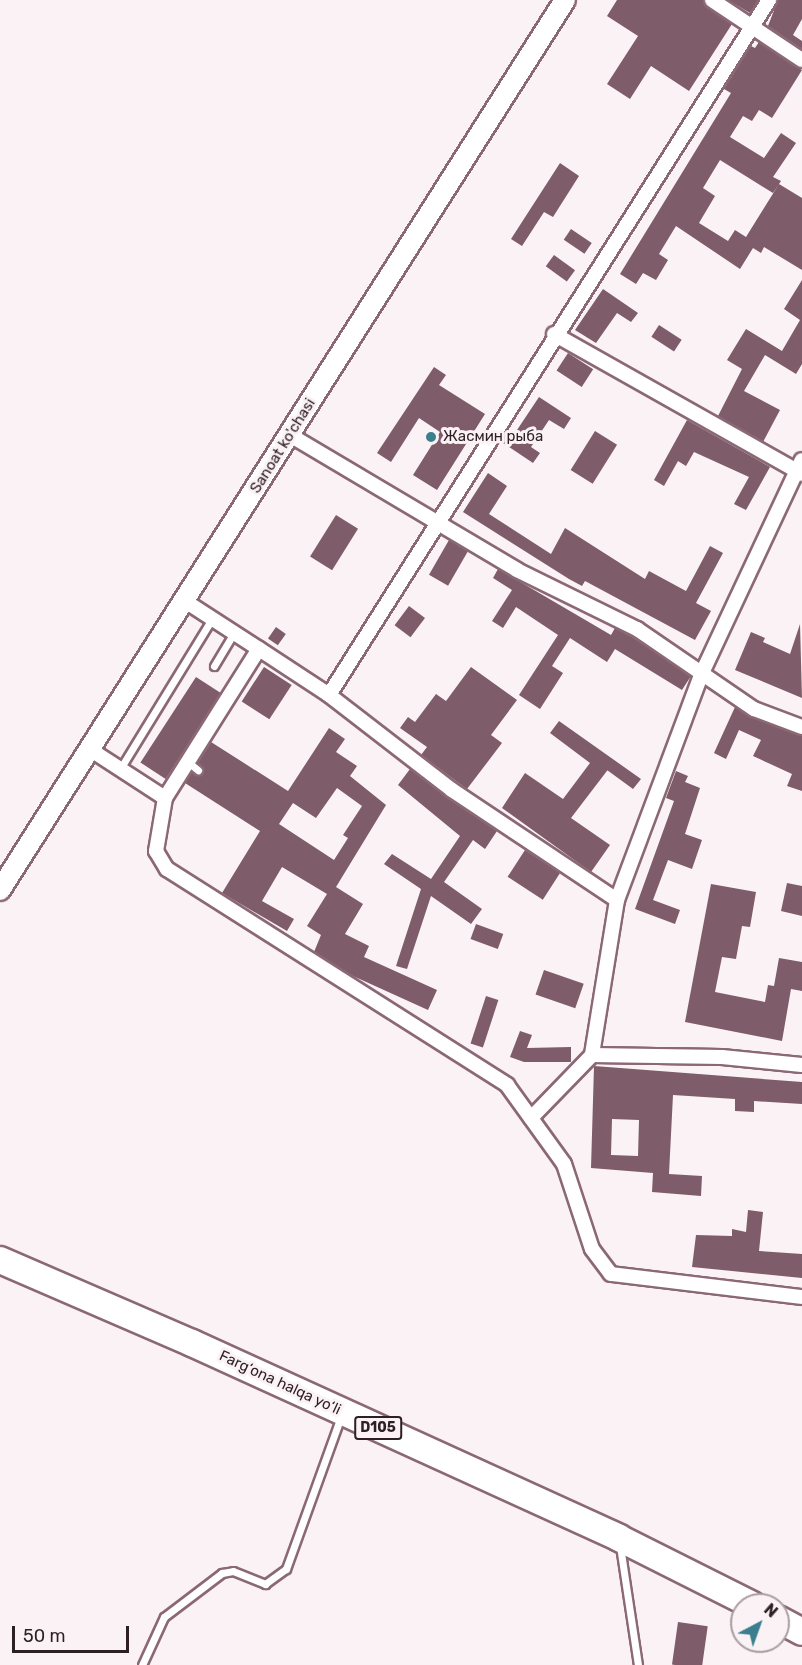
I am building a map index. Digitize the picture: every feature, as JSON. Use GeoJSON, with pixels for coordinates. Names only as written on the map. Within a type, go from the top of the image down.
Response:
{"type":"FeatureCollection","features":[{"type":"Feature","properties":{"kind":"highway","name":"Farg‘ona halqa yo‘li"},"geometry":{"type":"LineString","coordinates":[[0,1260],[619,1538],[730,1594]]}},
{"type":"Feature","properties":{"kind":"main road","name":"Sanoat ko'chasi"},"geometry":{"type":"LineString","coordinates":[[0,890],[565,0]]}},
{"type":"Feature","properties":{"kind":"street"},"geometry":{"type":"LineString","coordinates":[[712,0],[802,60]]}},
{"type":"Feature","properties":{"kind":"street"},"geometry":{"type":"LineString","coordinates":[[329,695],[440,524],[554,334],[769,0]]}},
{"type":"Feature","properties":{"kind":"street"},"geometry":{"type":"LineString","coordinates":[[531,1118],[592,1055],[617,900],[702,673],[800,468],[554,334]]}},
{"type":"Feature","properties":{"kind":"street"},"geometry":{"type":"LineString","coordinates":[[290,435],[517,570],[637,629],[754,709],[802,727]]}},
{"type":"Feature","properties":{"kind":"street"},"geometry":{"type":"LineString","coordinates":[[185,601],[329,695],[452,789],[617,900]]}},
{"type":"Feature","properties":{"kind":"street"},"geometry":{"type":"LineString","coordinates":[[259,649],[193,766],[165,798],[156,851],[167,869],[507,1085],[564,1164],[592,1249],[611,1274],[802,1297]]}},
{"type":"Feature","properties":{"kind":"street"},"geometry":{"type":"LineString","coordinates":[[91,750],[165,798]]}},
{"type":"Feature","properties":{"kind":"street"},"geometry":{"type":"LineString","coordinates":[[592,1055],[722,1057],[802,1065]]}},
{"type":"Feature","properties":{"kind":"lane"},"geometry":{"type":"LineString","coordinates":[[120,769],[212,619]]}},
{"type":"Feature","properties":{"kind":"lane"},"geometry":{"type":"LineString","coordinates":[[214,666],[234,633]]}},
{"type":"Feature","properties":{"kind":"lane"},"geometry":{"type":"LineString","coordinates":[[142,1665],[164,1617],[222,1573],[233,1571],[265,1584],[286,1569],[342,1412]]}},
{"type":"Feature","properties":{"kind":"lane"},"geometry":{"type":"LineString","coordinates":[[619,1538],[638,1665]]}},
{"type":"Feature","properties":{"kind":"building"},"geometry":{"type":"Polygon","coordinates":[[[617,0],[703,0],[707,7],[732,24],[689,91],[651,66],[630,99],[607,84],[638,36],[607,16],[617,0]]]}},
{"type":"Feature","properties":{"kind":"building"},"geometry":{"type":"Polygon","coordinates":[[[728,0],[758,0],[750,13],[728,0]]]}},
{"type":"Feature","properties":{"kind":"building"},"geometry":{"type":"Polygon","coordinates":[[[778,0],[802,0],[802,19],[793,35],[802,41],[802,49],[768,26],[778,0]]]}},
{"type":"Feature","properties":{"kind":"building"},"geometry":{"type":"Polygon","coordinates":[[[759,42],[802,70],[772,118],[759,110],[752,121],[743,116],[730,137],[764,158],[781,133],[796,143],[773,177],[781,181],[779,184],[802,198],[802,270],[764,247],[761,253],[753,248],[740,269],[676,226],[659,254],[668,260],[656,280],[643,273],[636,284],[620,274],[731,93],[724,89],[751,46],[755,48],[759,42]],[[720,160],[703,188],[715,196],[699,223],[728,241],[735,230],[746,237],[779,184],[773,193],[720,160]]]}},
{"type":"Feature","properties":{"kind":"building"},"geometry":{"type":"Polygon","coordinates":[[[560,163],[579,176],[553,217],[544,212],[522,246],[511,239],[560,163]]]}},
{"type":"Feature","properties":{"kind":"building"},"geometry":{"type":"Polygon","coordinates":[[[571,229],[592,243],[584,254],[564,240],[571,229]]]}},
{"type":"Feature","properties":{"kind":"building"},"geometry":{"type":"Polygon","coordinates":[[[554,255],[575,270],[567,282],[546,266],[554,255]]]}},
{"type":"Feature","properties":{"kind":"building"},"geometry":{"type":"Polygon","coordinates":[[[802,280],[802,364],[796,374],[765,355],[744,391],[780,410],[763,442],[718,416],[742,369],[727,360],[746,329],[782,351],[800,320],[784,309],[802,280]]]}},
{"type":"Feature","properties":{"kind":"building"},"geometry":{"type":"Polygon","coordinates":[[[603,289],[638,313],[631,322],[617,313],[596,343],[575,330],[603,289]]]}},
{"type":"Feature","properties":{"kind":"building"},"geometry":{"type":"Polygon","coordinates":[[[659,325],[682,340],[674,351],[651,337],[659,325]]]}},
{"type":"Feature","properties":{"kind":"building"},"geometry":{"type":"Polygon","coordinates":[[[568,353],[593,369],[582,387],[557,371],[568,353]]]}},
{"type":"Feature","properties":{"kind":"building"},"geometry":{"type":"Polygon","coordinates":[[[434,367],[446,375],[439,385],[485,414],[437,490],[413,475],[440,432],[419,418],[391,462],[377,453],[434,367]]]}},
{"type":"Feature","properties":{"kind":"building"},"geometry":{"type":"Polygon","coordinates":[[[539,397],[571,418],[564,429],[549,420],[531,447],[540,453],[533,463],[500,441],[506,432],[513,436],[539,397]]]}},
{"type":"Feature","properties":{"kind":"building"},"geometry":{"type":"Polygon","coordinates":[[[687,420],[770,467],[746,510],[734,504],[749,477],[694,452],[686,466],[678,461],[664,486],[654,480],[687,420]]]}},
{"type":"Feature","properties":{"kind":"building"},"geometry":{"type":"Polygon","coordinates":[[[595,431],[617,445],[593,484],[571,470],[595,431]]]}},
{"type":"Feature","properties":{"kind":"building"},"geometry":{"type":"Polygon","coordinates":[[[488,473],[507,486],[489,514],[551,554],[565,528],[645,579],[649,571],[686,591],[710,546],[723,553],[696,603],[711,611],[695,640],[585,581],[582,586],[569,579],[463,512],[488,473]]]}},
{"type":"Feature","properties":{"kind":"building"},"geometry":{"type":"Polygon","coordinates":[[[336,515],[358,529],[332,570],[310,557],[336,515]]]}},
{"type":"Feature","properties":{"kind":"building"},"geometry":{"type":"Polygon","coordinates":[[[449,540],[468,551],[448,586],[429,575],[449,540]]]}},
{"type":"Feature","properties":{"kind":"building"},"geometry":{"type":"Polygon","coordinates":[[[498,569],[611,635],[615,628],[632,637],[691,676],[682,690],[615,649],[607,662],[570,638],[552,666],[563,673],[540,709],[519,695],[558,635],[516,607],[503,628],[492,621],[512,590],[493,578],[498,569]]]}},
{"type":"Feature","properties":{"kind":"building"},"geometry":{"type":"Polygon","coordinates":[[[409,606],[425,618],[411,637],[395,625],[409,606]]]}},
{"type":"Feature","properties":{"kind":"building"},"geometry":{"type":"Polygon","coordinates":[[[800,624],[802,698],[735,670],[751,632],[765,638],[763,642],[790,654],[800,624]]]}},
{"type":"Feature","properties":{"kind":"building"},"geometry":{"type":"Polygon","coordinates":[[[276,627],[286,634],[278,645],[268,638],[276,627]]]}},
{"type":"Feature","properties":{"kind":"building"},"geometry":{"type":"Polygon","coordinates":[[[264,667],[292,685],[269,719],[242,701],[264,667]]]}},
{"type":"Feature","properties":{"kind":"building"},"geometry":{"type":"Polygon","coordinates":[[[471,667],[517,700],[491,735],[502,743],[467,789],[421,755],[427,747],[400,728],[408,717],[415,722],[436,694],[446,701],[471,667]]]}},
{"type":"Feature","properties":{"kind":"building"},"geometry":{"type":"Polygon","coordinates":[[[196,677],[221,693],[166,779],[140,763],[196,677]]]}},
{"type":"Feature","properties":{"kind":"building"},"geometry":{"type":"Polygon","coordinates":[[[735,707],[751,717],[802,736],[802,791],[787,786],[792,774],[753,756],[761,740],[739,730],[726,759],[714,753],[735,707]]]}},
{"type":"Feature","properties":{"kind":"building"},"geometry":{"type":"Polygon","coordinates":[[[559,721],[641,779],[633,789],[607,770],[571,818],[610,845],[591,872],[502,808],[525,773],[563,799],[590,763],[550,733],[559,721]]]}},
{"type":"Feature","properties":{"kind":"building"},"geometry":{"type":"Polygon","coordinates":[[[329,728],[345,739],[336,752],[357,766],[350,776],[386,805],[336,887],[363,904],[345,934],[369,946],[364,957],[437,990],[428,1010],[353,976],[314,952],[321,935],[307,926],[327,894],[282,867],[262,901],[294,919],[287,931],[222,893],[260,831],[185,783],[192,772],[203,773],[198,763],[211,742],[288,791],[329,728]],[[337,788],[316,818],[293,803],[279,824],[334,860],[348,838],[343,835],[362,806],[337,788]]]}},
{"type":"Feature","properties":{"kind":"building"},"geometry":{"type":"Polygon","coordinates":[[[410,769],[497,831],[485,849],[473,840],[444,882],[482,909],[471,924],[431,896],[407,969],[396,966],[421,889],[384,864],[392,854],[431,879],[460,836],[398,785],[410,769]]]}},
{"type":"Feature","properties":{"kind":"building"},"geometry":{"type":"Polygon","coordinates":[[[676,771],[688,776],[685,782],[700,788],[685,834],[702,840],[692,869],[668,860],[653,900],[680,910],[675,924],[635,909],[674,801],[666,798],[676,771]]]}},
{"type":"Feature","properties":{"kind":"building"},"geometry":{"type":"Polygon","coordinates":[[[525,850],[560,873],[543,900],[508,877],[525,850]]]}},
{"type":"Feature","properties":{"kind":"building"},"geometry":{"type":"Polygon","coordinates":[[[787,883],[802,886],[802,916],[781,911],[787,883]]]}},
{"type":"Feature","properties":{"kind":"building"},"geometry":{"type":"Polygon","coordinates":[[[711,884],[756,892],[750,927],[742,926],[736,959],[722,957],[715,992],[765,1002],[768,985],[774,986],[779,958],[802,962],[802,991],[791,989],[782,1041],[685,1022],[711,884]]]}},
{"type":"Feature","properties":{"kind":"building"},"geometry":{"type":"Polygon","coordinates":[[[476,924],[503,934],[498,949],[471,939],[476,924]]]}},
{"type":"Feature","properties":{"kind":"building"},"geometry":{"type":"Polygon","coordinates":[[[544,970],[584,984],[575,1008],[536,995],[544,970]]]}},
{"type":"Feature","properties":{"kind":"building"},"geometry":{"type":"Polygon","coordinates":[[[486,996],[498,1000],[483,1048],[471,1044],[486,996]]]}},
{"type":"Feature","properties":{"kind":"building"},"geometry":{"type":"Polygon","coordinates":[[[520,1031],[532,1035],[527,1048],[571,1047],[571,1062],[524,1062],[510,1057],[520,1031]]]}},
{"type":"Feature","properties":{"kind":"building"},"geometry":{"type":"Polygon","coordinates":[[[594,1066],[802,1082],[802,1104],[754,1101],[754,1112],[735,1111],[735,1099],[673,1095],[669,1174],[702,1176],[701,1196],[652,1192],[653,1173],[591,1168],[594,1066]],[[612,1119],[611,1155],[638,1156],[639,1120],[612,1119]]]}},
{"type":"Feature","properties":{"kind":"building"},"geometry":{"type":"Polygon","coordinates":[[[748,1210],[763,1212],[759,1251],[802,1254],[802,1278],[692,1267],[696,1235],[732,1236],[732,1229],[746,1232],[748,1210]]]}},
{"type":"Feature","properties":{"kind":"building"},"geometry":{"type":"Polygon","coordinates":[[[678,1622],[708,1626],[702,1665],[672,1665],[678,1622]]]}},
{"type":"Feature","properties":{"kind":"place","name":"Жасмин рыба"},"geometry":{"type":"Point","coordinates":[431,437]}}]}
